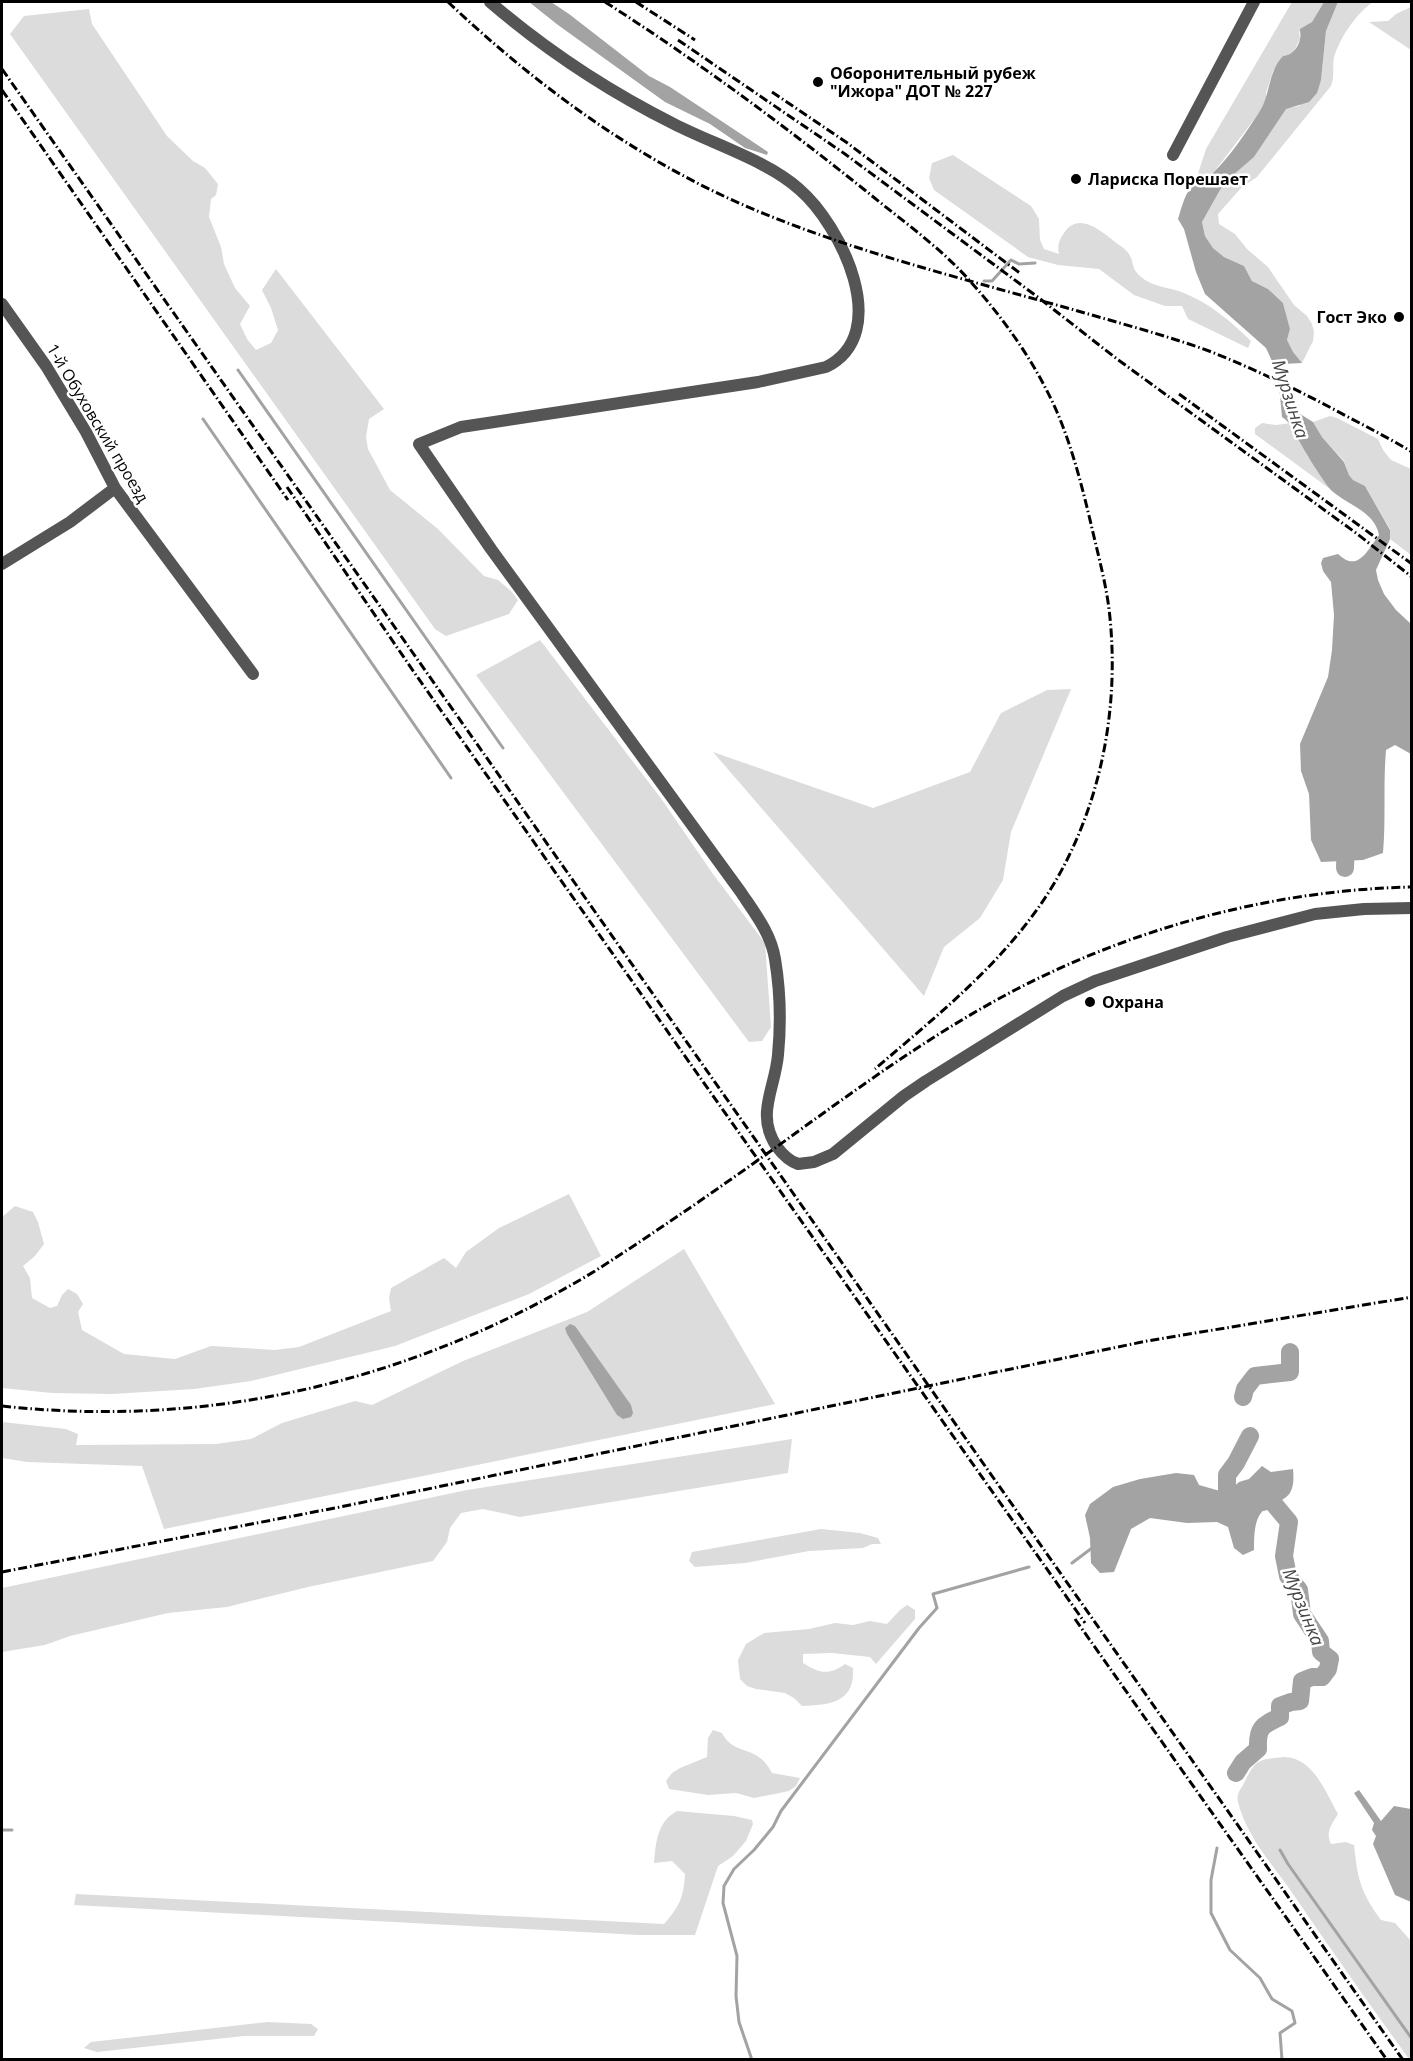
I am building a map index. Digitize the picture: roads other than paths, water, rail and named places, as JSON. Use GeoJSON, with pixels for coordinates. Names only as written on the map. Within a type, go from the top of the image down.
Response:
{"type":"FeatureCollection","features":[{"type":"Feature","properties":{"kind":"street"},"geometry":{"type":"LineString","coordinates":[[490,2],[526,33],[611,90],[674,124],[785,177],[816,204],[836,232],[854,281],[858,312],[852,342],[843,356],[826,367],[758,382],[461,427],[418,444],[491,549],[740,891],[767,933],[776,960],[779,1032],[776,1070],[767,1102],[766,1117],[770,1135],[781,1153],[798,1164],[814,1162],[833,1154],[926,1081],[1063,996],[1095,981],[1227,937],[1315,914],[1348,910],[1412,908]]}},
{"type":"Feature","properties":{"kind":"street"},"geometry":{"type":"LineString","coordinates":[[1173,155],[1254,2]]}},
{"type":"Feature","properties":{"kind":"street","name":"1-й Обуховский проезд"},"geometry":{"type":"LineString","coordinates":[[2,304],[46,366],[86,432],[116,488],[253,674]]}},
{"type":"Feature","properties":{"kind":"street"},"geometry":{"type":"LineString","coordinates":[[2,564],[69,522],[116,488]]}},
{"type":"Feature","properties":{"kind":"water"},"geometry":{"type":"Polygon","coordinates":[[[529,2],[551,2],[649,76],[670,87],[768,152],[767,155],[745,148],[710,124],[665,102],[529,2]]]}},
{"type":"Feature","properties":{"kind":"water"},"geometry":{"type":"Polygon","coordinates":[[[1324,2],[1338,2],[1326,31],[1321,80],[1317,93],[1309,102],[1286,109],[1254,157],[1224,183],[1202,222],[1205,236],[1213,248],[1224,257],[1244,266],[1252,281],[1268,289],[1283,303],[1290,329],[1287,340],[1302,363],[1283,364],[1281,369],[1287,391],[1297,412],[1313,422],[1322,437],[1344,462],[1353,480],[1365,486],[1390,530],[1390,539],[1376,570],[1378,580],[1384,594],[1396,610],[1411,624],[1411,754],[1395,745],[1386,750],[1383,853],[1363,860],[1321,862],[1311,840],[1309,794],[1301,771],[1300,744],[1328,677],[1332,650],[1334,615],[1331,582],[1323,571],[1321,563],[1323,558],[1338,554],[1345,559],[1357,561],[1362,558],[1379,535],[1367,515],[1328,487],[1292,427],[1282,417],[1278,374],[1266,348],[1205,294],[1196,272],[1184,229],[1178,219],[1188,192],[1213,173],[1248,129],[1262,107],[1278,63],[1283,56],[1292,53],[1296,48],[1300,38],[1300,29],[1312,22],[1324,2]]]}},
{"type":"Feature","properties":{"kind":"water"},"geometry":{"type":"Polygon","coordinates":[[[570,1324],[575,1326],[631,1405],[633,1413],[631,1417],[623,1419],[617,1415],[567,1334],[565,1328],[570,1324]]]}},
{"type":"Feature","properties":{"kind":"water"},"geometry":{"type":"Polygon","coordinates":[[[1262,1466],[1271,1472],[1293,1469],[1293,1482],[1288,1496],[1265,1509],[1259,1516],[1255,1528],[1254,1550],[1243,1555],[1234,1548],[1228,1527],[1217,1522],[1187,1523],[1150,1518],[1131,1529],[1114,1572],[1100,1573],[1091,1563],[1090,1538],[1085,1515],[1090,1504],[1113,1487],[1140,1479],[1176,1473],[1194,1475],[1199,1485],[1227,1493],[1239,1482],[1249,1479],[1262,1466]]]}},
{"type":"Feature","properties":{"kind":"water"},"geometry":{"type":"Polygon","coordinates":[[[1359,1790],[1381,1821],[1394,1806],[1411,1809],[1411,1902],[1395,1895],[1373,1844],[1376,1836],[1372,1830],[1374,1823],[1354,1793],[1359,1790]]]}},
{"type":"Feature","properties":{"kind":"waterway"},"geometry":{"type":"LineString","coordinates":[[984,281],[992,281],[1011,260],[1019,264],[1035,263]]}},
{"type":"Feature","properties":{"kind":"waterway"},"geometry":{"type":"LineString","coordinates":[[238,370],[503,748]]}},
{"type":"Feature","properties":{"kind":"waterway"},"geometry":{"type":"LineString","coordinates":[[203,419],[451,778]]}},
{"type":"Feature","properties":{"kind":"waterway","name":"Мурзинка"},"geometry":{"type":"LineString","coordinates":[[1345,868],[1346,837]]}},
{"type":"Feature","properties":{"kind":"waterway","name":"Мурзинка"},"geometry":{"type":"LineString","coordinates":[[1243,1397],[1245,1389],[1255,1376],[1290,1372],[1290,1352]]}},
{"type":"Feature","properties":{"kind":"waterway","name":"Мурзинка"},"geometry":{"type":"LineString","coordinates":[[1236,1773],[1243,1762],[1258,1749],[1258,1736],[1262,1728],[1280,1717],[1280,1706],[1300,1701],[1302,1681],[1312,1677],[1322,1677],[1328,1669],[1330,1659],[1321,1652],[1320,1641],[1302,1614],[1299,1590],[1288,1576],[1284,1556],[1289,1522],[1274,1504],[1273,1498],[1263,1502],[1227,1493],[1227,1475],[1250,1436]]}},
{"type":"Feature","properties":{"kind":"waterway"},"geometry":{"type":"LineString","coordinates":[[1072,1563],[1092,1548]]}},
{"type":"Feature","properties":{"kind":"waterway"},"geometry":{"type":"LineString","coordinates":[[752,2060],[739,2022],[736,1996],[737,1956],[723,1903],[724,1886],[734,1869],[773,1827],[781,1811],[919,1628],[937,1608],[933,1594],[1029,1567]]}},
{"type":"Feature","properties":{"kind":"waterway"},"geometry":{"type":"LineString","coordinates":[[2,1830],[12,1830]]}},
{"type":"Feature","properties":{"kind":"waterway","name":"Мурзинка"},"geometry":{"type":"LineString","coordinates":[[1217,1848],[1211,1880],[1211,1913],[1230,1950],[1260,1978],[1272,1999],[1292,2011],[1295,2023],[1280,2033],[1282,2060]]}},
{"type":"Feature","properties":{"kind":"waterway"},"geometry":{"type":"LineString","coordinates":[[1280,1850],[1412,2039]]}},
{"type":"Feature","properties":{"kind":"railway"},"geometry":{"type":"LineString","coordinates":[[448,2],[519,64],[594,121],[634,147],[717,193],[839,242],[1209,351],[1298,391],[1412,452]]}},
{"type":"Feature","properties":{"kind":"railway"},"geometry":{"type":"LineString","coordinates":[[605,2],[770,117],[920,234],[958,269],[1007,327],[1049,394],[1072,453],[1084,495],[1107,594],[1112,652],[1109,721],[1095,788],[1084,820],[1055,882],[1017,935],[972,983],[875,1069]]}},
{"type":"Feature","properties":{"kind":"railway"},"geometry":{"type":"LineString","coordinates":[[636,2],[695,40]]}},
{"type":"Feature","properties":{"kind":"railway"},"geometry":{"type":"LineString","coordinates":[[678,40],[845,154],[1412,577]]}},
{"type":"Feature","properties":{"kind":"railway"},"geometry":{"type":"LineString","coordinates":[[2,69],[1403,2060]]}},
{"type":"Feature","properties":{"kind":"railway"},"geometry":{"type":"LineString","coordinates":[[2,90],[288,500]]}},
{"type":"Feature","properties":{"kind":"railway"},"geometry":{"type":"LineString","coordinates":[[772,92],[846,142],[1021,274]]}},
{"type":"Feature","properties":{"kind":"railway"},"geometry":{"type":"LineString","coordinates":[[1179,394],[1412,564]]}},
{"type":"Feature","properties":{"kind":"railway"},"geometry":{"type":"LineString","coordinates":[[287,487],[416,675],[1085,1623]]}},
{"type":"Feature","properties":{"kind":"railway"},"geometry":{"type":"LineString","coordinates":[[2,1406],[80,1411],[158,1410],[234,1402],[309,1388],[383,1368],[456,1342],[526,1309],[595,1271],[695,1205],[930,1040],[1017,989],[1063,967],[1159,930],[1259,904],[1310,895],[1412,887]]}},
{"type":"Feature","properties":{"kind":"railway"},"geometry":{"type":"LineString","coordinates":[[2,1572],[340,1507],[1147,1341],[1412,1297]]}},
{"type":"Feature","properties":{"kind":"railway"},"geometry":{"type":"LineString","coordinates":[[1075,1619],[1387,2060]]}},
{"type":"Feature","properties":{"kind":"place","name":"Оборонительный рубеж \"Ижора\" ДОТ № 227"},"geometry":{"type":"Point","coordinates":[818,82]}},
{"type":"Feature","properties":{"kind":"place","name":"Лариска Порешает"},"geometry":{"type":"Point","coordinates":[1076,179]}},
{"type":"Feature","properties":{"kind":"place","name":"Гост Эко"},"geometry":{"type":"Point","coordinates":[1399,317]}},
{"type":"Feature","properties":{"kind":"place","name":"Охрана"},"geometry":{"type":"Point","coordinates":[1090,1002]}}]}
